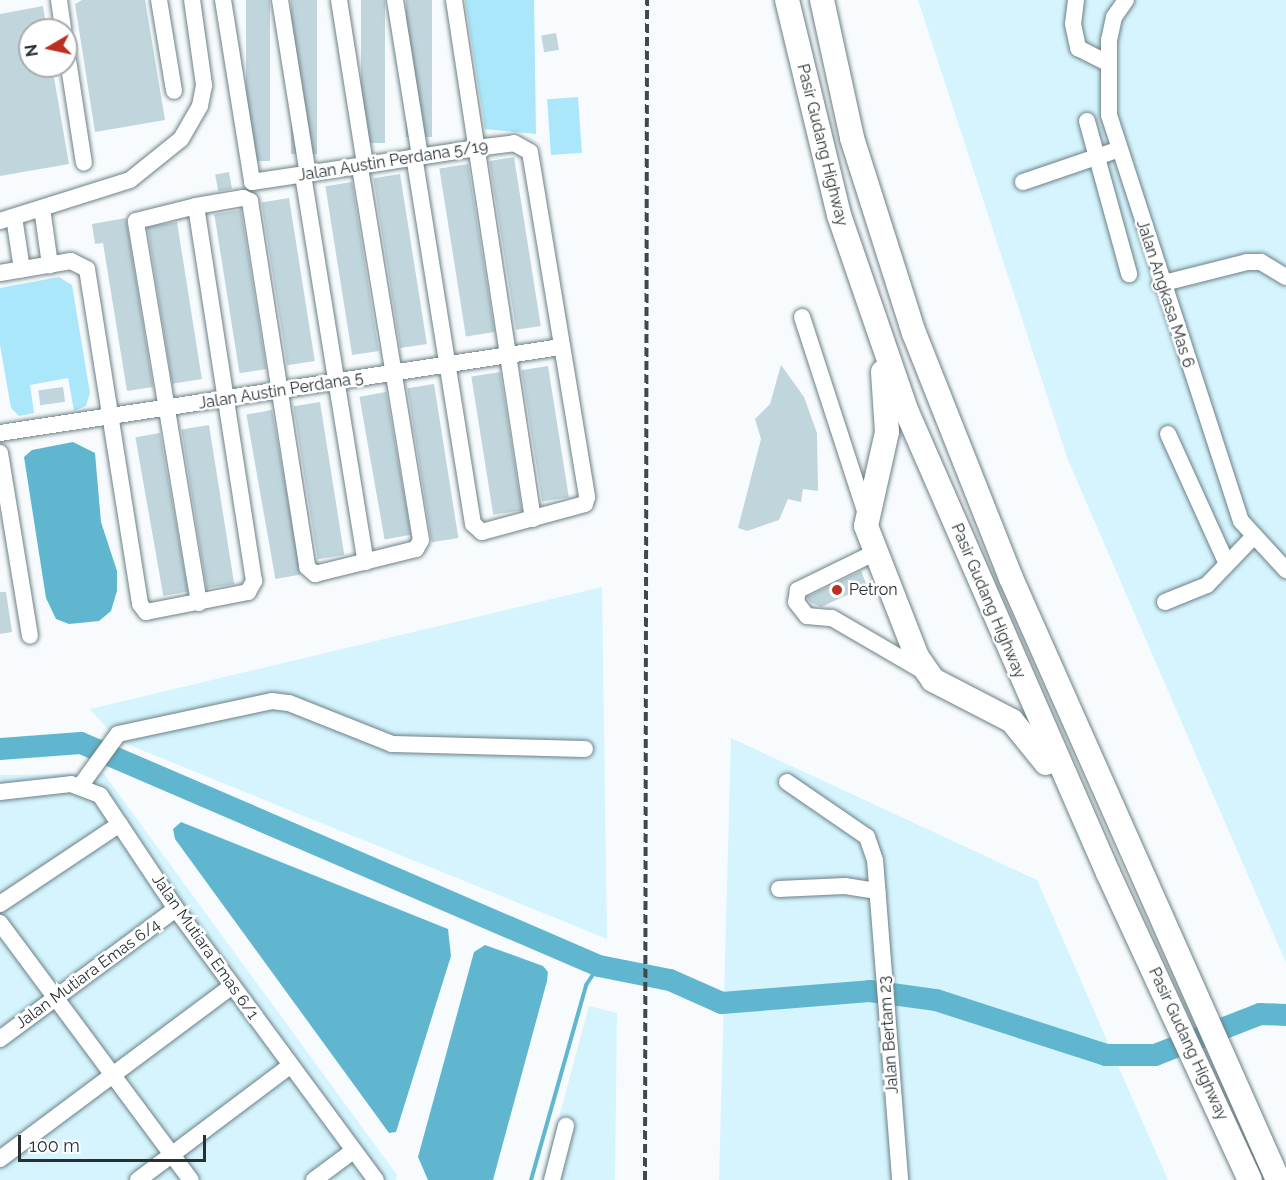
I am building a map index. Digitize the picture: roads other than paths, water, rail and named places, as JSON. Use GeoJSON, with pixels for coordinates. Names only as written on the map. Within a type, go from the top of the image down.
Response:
{"type":"FeatureCollection","features":[{"type":"Feature","properties":{"kind":"highway","name":"Pasir Gudang Highway"},"geometry":{"type":"LineString","coordinates":[[787,0],[816,132],[876,330],[982,591],[1108,873],[1250,1180]]}},
{"type":"Feature","properties":{"kind":"highway","name":"Pasir Gudang Highway"},"geometry":{"type":"LineString","coordinates":[[822,0],[852,138],[914,333],[1011,578],[1278,1180]]}},
{"type":"Feature","properties":{"kind":"highway"},"geometry":{"type":"LineString","coordinates":[[876,330],[887,432],[866,514],[874,553],[927,673],[1027,734],[1108,873]]}},
{"type":"Feature","properties":{"kind":"street"},"geometry":{"type":"LineString","coordinates":[[58,0],[61,18]]}},
{"type":"Feature","properties":{"kind":"street"},"geometry":{"type":"LineString","coordinates":[[159,0],[174,91]]}},
{"type":"Feature","properties":{"kind":"street"},"geometry":{"type":"LineString","coordinates":[[192,0],[204,73],[200,106],[181,139],[148,170],[106,189],[7,219],[12,271],[71,261],[87,269],[140,604],[154,613],[248,592],[254,580],[224,400],[196,206]]}},
{"type":"Feature","properties":{"kind":"street","name":"Jalan Austin Perdana 5/19"},"geometry":{"type":"LineString","coordinates":[[224,0],[252,182],[514,143],[530,152],[561,347]]}},
{"type":"Feature","properties":{"kind":"street"},"geometry":{"type":"LineString","coordinates":[[280,0],[336,382],[366,562]]}},
{"type":"Feature","properties":{"kind":"street"},"geometry":{"type":"LineString","coordinates":[[199,603],[135,221],[196,206],[243,198],[250,201],[307,567],[315,574],[416,549],[422,540],[394,373],[339,0]]}},
{"type":"Feature","properties":{"kind":"street"},"geometry":{"type":"LineString","coordinates":[[395,0],[473,524],[482,532],[533,519],[587,501],[561,347]]}},
{"type":"Feature","properties":{"kind":"street"},"geometry":{"type":"LineString","coordinates":[[454,0],[533,519]]}},
{"type":"Feature","properties":{"kind":"street"},"geometry":{"type":"LineString","coordinates":[[1076,0],[1073,24],[1078,48],[1109,64]]}},
{"type":"Feature","properties":{"kind":"street","name":"Jalan Angkasa Mas 6"},"geometry":{"type":"LineString","coordinates":[[1126,0],[1114,17],[1109,64],[1109,115],[1160,284],[1241,521],[1286,570]]}},
{"type":"Feature","properties":{"kind":"street"},"geometry":{"type":"LineString","coordinates":[[71,78],[84,163]]}},
{"type":"Feature","properties":{"kind":"street"},"geometry":{"type":"LineString","coordinates":[[1087,121],[1130,274]]}},
{"type":"Feature","properties":{"kind":"street"},"geometry":{"type":"LineString","coordinates":[[1023,182],[1120,149]]}},
{"type":"Feature","properties":{"kind":"street"},"geometry":{"type":"LineString","coordinates":[[38,209],[46,266]]}},
{"type":"Feature","properties":{"kind":"street"},"geometry":{"type":"LineString","coordinates":[[1160,284],[1246,262],[1261,262],[1286,278]]}},
{"type":"Feature","properties":{"kind":"street"},"geometry":{"type":"LineString","coordinates":[[802,317],[866,514]]}},
{"type":"Feature","properties":{"kind":"street","name":"Jalan Austin Perdana 5"},"geometry":{"type":"LineString","coordinates":[[0,433],[561,347]]}},
{"type":"Feature","properties":{"kind":"street"},"geometry":{"type":"LineString","coordinates":[[1168,434],[1226,562]]}},
{"type":"Feature","properties":{"kind":"street"},"geometry":{"type":"LineString","coordinates":[[0,453],[30,636]]}},
{"type":"Feature","properties":{"kind":"street"},"geometry":{"type":"LineString","coordinates":[[1165,602],[1207,585],[1226,562],[1254,536]]}},
{"type":"Feature","properties":{"kind":"street"},"geometry":{"type":"LineString","coordinates":[[874,553],[798,590],[796,602],[807,616],[832,618],[927,673]]}},
{"type":"Feature","properties":{"kind":"street"},"geometry":{"type":"LineString","coordinates":[[0,792],[86,778],[108,744],[118,734],[278,700],[392,744],[585,748]]}},
{"type":"Feature","properties":{"kind":"street","name":"Jalan Mutiara Emas 6/1"},"geometry":{"type":"LineString","coordinates":[[86,778],[120,824],[176,909],[376,1180]]}},
{"type":"Feature","properties":{"kind":"street","name":"Jalan Bertam 23"},"geometry":{"type":"LineString","coordinates":[[787,782],[867,837],[878,891],[900,1180]]}},
{"type":"Feature","properties":{"kind":"street"},"geometry":{"type":"LineString","coordinates":[[0,904],[120,824]]}},
{"type":"Feature","properties":{"kind":"street"},"geometry":{"type":"LineString","coordinates":[[778,889],[845,886],[878,891]]}},
{"type":"Feature","properties":{"kind":"street","name":"Jalan Mutiara Emas 6/4"},"geometry":{"type":"LineString","coordinates":[[0,1039],[176,909]]}},
{"type":"Feature","properties":{"kind":"street"},"geometry":{"type":"LineString","coordinates":[[0,923],[191,1180]]}},
{"type":"Feature","properties":{"kind":"street"},"geometry":{"type":"LineString","coordinates":[[0,1159],[232,986]]}},
{"type":"Feature","properties":{"kind":"street"},"geometry":{"type":"LineString","coordinates":[[138,1180],[290,1066]]}},
{"type":"Feature","properties":{"kind":"street"},"geometry":{"type":"LineString","coordinates":[[552,1180],[566,1126]]}},
{"type":"Feature","properties":{"kind":"street"},"geometry":{"type":"LineString","coordinates":[[314,1180],[353,1151]]}},
{"type":"Feature","properties":{"kind":"waterway"},"geometry":{"type":"LineString","coordinates":[[0,749],[81,743],[599,966],[670,980],[722,1003],[870,991],[936,1000],[1106,1055],[1155,1055],[1260,1014],[1286,1015]]}},
{"type":"Feature","properties":{"kind":"waterway"},"geometry":{"type":"LineString","coordinates":[[531,1180],[586,985],[599,966]]}},
{"type":"Feature","properties":{"kind":"railway"},"geometry":{"type":"LineString","coordinates":[[645,1180],[647,0]]}},
{"type":"Feature","properties":{"kind":"place","name":"Petron"},"geometry":{"type":"Point","coordinates":[837,590]}}]}
